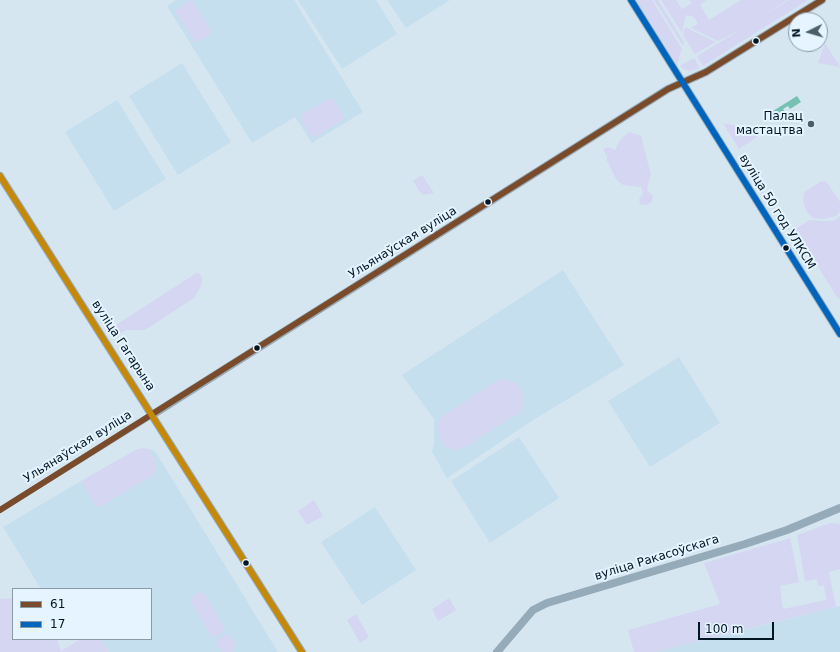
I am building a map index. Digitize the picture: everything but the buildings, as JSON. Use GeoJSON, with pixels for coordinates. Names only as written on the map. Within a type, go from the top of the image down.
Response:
{"type":"FeatureCollection","features":[{"type":"Feature","properties":{"kind":"main road","name":"вуліца 50 год УЛКСМ"},"geometry":{"type":"LineString","coordinates":[[631,0],[840,334]]}},
{"type":"Feature","properties":{"kind":"main road","name":"Ульянаўская вуліца"},"geometry":{"type":"LineString","coordinates":[[152,415],[668,90],[706,72],[822,0]]}},
{"type":"Feature","properties":{"kind":"main road","name":"вуліца Гагарына"},"geometry":{"type":"LineString","coordinates":[[0,176],[302,652]]}},
{"type":"Feature","properties":{"kind":"main road","name":"вуліца Ракасоўскага"},"geometry":{"type":"LineString","coordinates":[[497,652],[527,615],[533,610],[547,603],[745,544],[787,530],[840,508]]}},
{"type":"Feature","properties":{"kind":"street","name":"Ульянаўская вуліца"},"geometry":{"type":"LineString","coordinates":[[0,510],[152,415]]}},
{"type":"Feature","properties":{"kind":"shaded area"},"geometry":{"type":"Polygon","coordinates":[[[176,0],[294,0],[363,112],[312,143],[295,117],[252,143],[167,6],[176,0]]]}},
{"type":"Feature","properties":{"kind":"shaded area"},"geometry":{"type":"Polygon","coordinates":[[[192,0],[213,33],[195,43],[175,11],[192,0]]]}},
{"type":"Feature","properties":{"kind":"shaded area"},"geometry":{"type":"Polygon","coordinates":[[[298,0],[376,0],[397,34],[342,69],[298,0]]]}},
{"type":"Feature","properties":{"kind":"shaded area"},"geometry":{"type":"Polygon","coordinates":[[[387,0],[450,0],[406,28],[387,0]]]}},
{"type":"Feature","properties":{"kind":"shaded area"},"geometry":{"type":"Polygon","coordinates":[[[636,0],[652,0],[682,49],[677,65],[636,0]]]}},
{"type":"Feature","properties":{"kind":"shaded area"},"geometry":{"type":"Polygon","coordinates":[[[654,0],[658,0],[684,42],[683,46],[654,0]]]}},
{"type":"Feature","properties":{"kind":"shaded area"},"geometry":{"type":"Polygon","coordinates":[[[661,0],[676,0],[682,9],[692,3],[690,0],[707,0],[700,5],[709,20],[741,0],[787,0],[747,26],[718,41],[691,28],[698,23],[694,17],[687,15],[682,33],[661,0]]]}},
{"type":"Feature","properties":{"kind":"shaded area"},"geometry":{"type":"Polygon","coordinates":[[[789,0],[808,0],[703,66],[697,56],[789,0]]]}},
{"type":"Feature","properties":{"kind":"shaded area"},"geometry":{"type":"Polygon","coordinates":[[[685,27],[716,42],[695,54],[683,35],[685,27]]]}},
{"type":"Feature","properties":{"kind":"shaded area"},"geometry":{"type":"Polygon","coordinates":[[[828,48],[840,67],[818,63],[822,52],[828,52],[828,48]]]}},
{"type":"Feature","properties":{"kind":"shaded area"},"geometry":{"type":"Polygon","coordinates":[[[694,58],[700,68],[690,71],[681,68],[680,66],[694,58]]]}},
{"type":"Feature","properties":{"kind":"shaded area"},"geometry":{"type":"Polygon","coordinates":[[[182,63],[231,142],[178,175],[129,96],[182,63]]]}},
{"type":"Feature","properties":{"kind":"shaded area"},"geometry":{"type":"Polygon","coordinates":[[[797,96],[801,102],[790,109],[788,106],[783,109],[785,112],[777,117],[773,111],[797,96]]]}},
{"type":"Feature","properties":{"kind":"shaded area"},"geometry":{"type":"Polygon","coordinates":[[[331,98],[343,115],[343,120],[316,137],[311,136],[301,120],[301,115],[331,98]]]}},
{"type":"Feature","properties":{"kind":"shaded area"},"geometry":{"type":"Polygon","coordinates":[[[117,100],[166,179],[114,211],[65,132],[117,100]]]}},
{"type":"Feature","properties":{"kind":"shaded area"},"geometry":{"type":"Polygon","coordinates":[[[723,123],[753,130],[757,137],[739,149],[723,123]]]}},
{"type":"Feature","properties":{"kind":"shaded area"},"geometry":{"type":"Polygon","coordinates":[[[629,132],[641,136],[651,175],[647,190],[653,196],[652,202],[646,205],[640,204],[639,199],[643,194],[641,187],[623,185],[616,179],[603,149],[608,147],[615,150],[620,140],[629,132]]]}},
{"type":"Feature","properties":{"kind":"shaded area"},"geometry":{"type":"Polygon","coordinates":[[[742,161],[763,193],[759,193],[740,162],[742,161]]]}},
{"type":"Feature","properties":{"kind":"shaded area"},"geometry":{"type":"Polygon","coordinates":[[[422,175],[434,193],[422,195],[413,181],[422,175]]]}},
{"type":"Feature","properties":{"kind":"shaded area"},"geometry":{"type":"Polygon","coordinates":[[[826,181],[840,202],[840,211],[836,216],[824,219],[813,218],[807,212],[803,202],[804,192],[820,182],[826,181]]]}},
{"type":"Feature","properties":{"kind":"shaded area"},"geometry":{"type":"Polygon","coordinates":[[[840,216],[840,298],[838,299],[795,229],[810,220],[833,221],[840,216]]]}},
{"type":"Feature","properties":{"kind":"shaded area"},"geometry":{"type":"Polygon","coordinates":[[[563,270],[624,365],[530,422],[447,478],[432,452],[434,442],[434,419],[402,375],[563,270]]]}},
{"type":"Feature","properties":{"kind":"shaded area"},"geometry":{"type":"Polygon","coordinates":[[[198,272],[202,277],[202,281],[194,298],[145,330],[127,330],[112,337],[108,330],[198,272]]]}},
{"type":"Feature","properties":{"kind":"shaded area"},"geometry":{"type":"Polygon","coordinates":[[[679,357],[720,423],[650,467],[608,401],[679,357]]]}},
{"type":"Feature","properties":{"kind":"shaded area"},"geometry":{"type":"Polygon","coordinates":[[[505,379],[516,383],[523,394],[523,407],[519,413],[463,448],[457,450],[445,447],[441,441],[437,428],[438,421],[443,416],[498,380],[505,379]]]}},
{"type":"Feature","properties":{"kind":"shaded area"},"geometry":{"type":"Polygon","coordinates":[[[519,437],[559,498],[490,543],[451,481],[519,437]]]}},
{"type":"Feature","properties":{"kind":"shaded area"},"geometry":{"type":"Polygon","coordinates":[[[143,448],[155,451],[278,652],[109,652],[101,640],[152,640],[152,588],[40,588],[3,527],[136,450],[143,448]]]}},
{"type":"Feature","properties":{"kind":"shaded area"},"geometry":{"type":"Polygon","coordinates":[[[143,448],[149,449],[155,459],[155,472],[150,477],[103,505],[99,507],[96,506],[81,481],[136,450],[143,448]]]}},
{"type":"Feature","properties":{"kind":"shaded area"},"geometry":{"type":"Polygon","coordinates":[[[314,500],[323,516],[307,525],[298,511],[314,500]]]}},
{"type":"Feature","properties":{"kind":"shaded area"},"geometry":{"type":"Polygon","coordinates":[[[375,507],[416,570],[362,605],[321,542],[375,507]]]}},
{"type":"Feature","properties":{"kind":"shaded area"},"geometry":{"type":"Polygon","coordinates":[[[830,523],[840,524],[840,569],[829,572],[836,607],[655,652],[634,652],[628,630],[720,604],[704,563],[790,538],[799,582],[780,586],[783,609],[826,600],[824,585],[818,586],[817,579],[805,581],[797,535],[830,523]]]}},
{"type":"Feature","properties":{"kind":"shaded area"},"geometry":{"type":"Polygon","coordinates":[[[199,592],[204,593],[224,627],[224,631],[215,638],[212,637],[191,602],[191,597],[199,592]]]}},
{"type":"Feature","properties":{"kind":"shaded area"},"geometry":{"type":"Polygon","coordinates":[[[12,598],[12,640],[57,640],[61,651],[79,640],[101,640],[109,652],[0,652],[0,599],[12,598]]]}},
{"type":"Feature","properties":{"kind":"shaded area"},"geometry":{"type":"Polygon","coordinates":[[[449,598],[456,610],[438,621],[432,609],[449,598]]]}},
{"type":"Feature","properties":{"kind":"shaded area"},"geometry":{"type":"Polygon","coordinates":[[[840,606],[840,652],[655,652],[769,624],[840,606]]]}},
{"type":"Feature","properties":{"kind":"shaded area"},"geometry":{"type":"Polygon","coordinates":[[[356,614],[369,637],[360,643],[347,620],[356,614]]]}},
{"type":"Feature","properties":{"kind":"shaded area"},"geometry":{"type":"Polygon","coordinates":[[[226,634],[230,635],[236,644],[236,649],[231,652],[222,652],[216,644],[217,640],[226,634]]]}},
{"type":"Feature","properties":{"kind":"transit line","name":"17"},"geometry":{"type":"LineString","coordinates":[[631,0],[840,334]]}},
{"type":"Feature","properties":{"kind":"transit line","name":"61"},"geometry":{"type":"LineString","coordinates":[[0,510],[668,89],[706,72],[822,0]]}},
{"type":"Feature","properties":{"kind":"transit line"},"geometry":{"type":"LineString","coordinates":[[0,176],[302,652]]}},
{"type":"Feature","properties":{"kind":"place","name":"Палац мастацтва"},"geometry":{"type":"Point","coordinates":[811,124]}}]}
